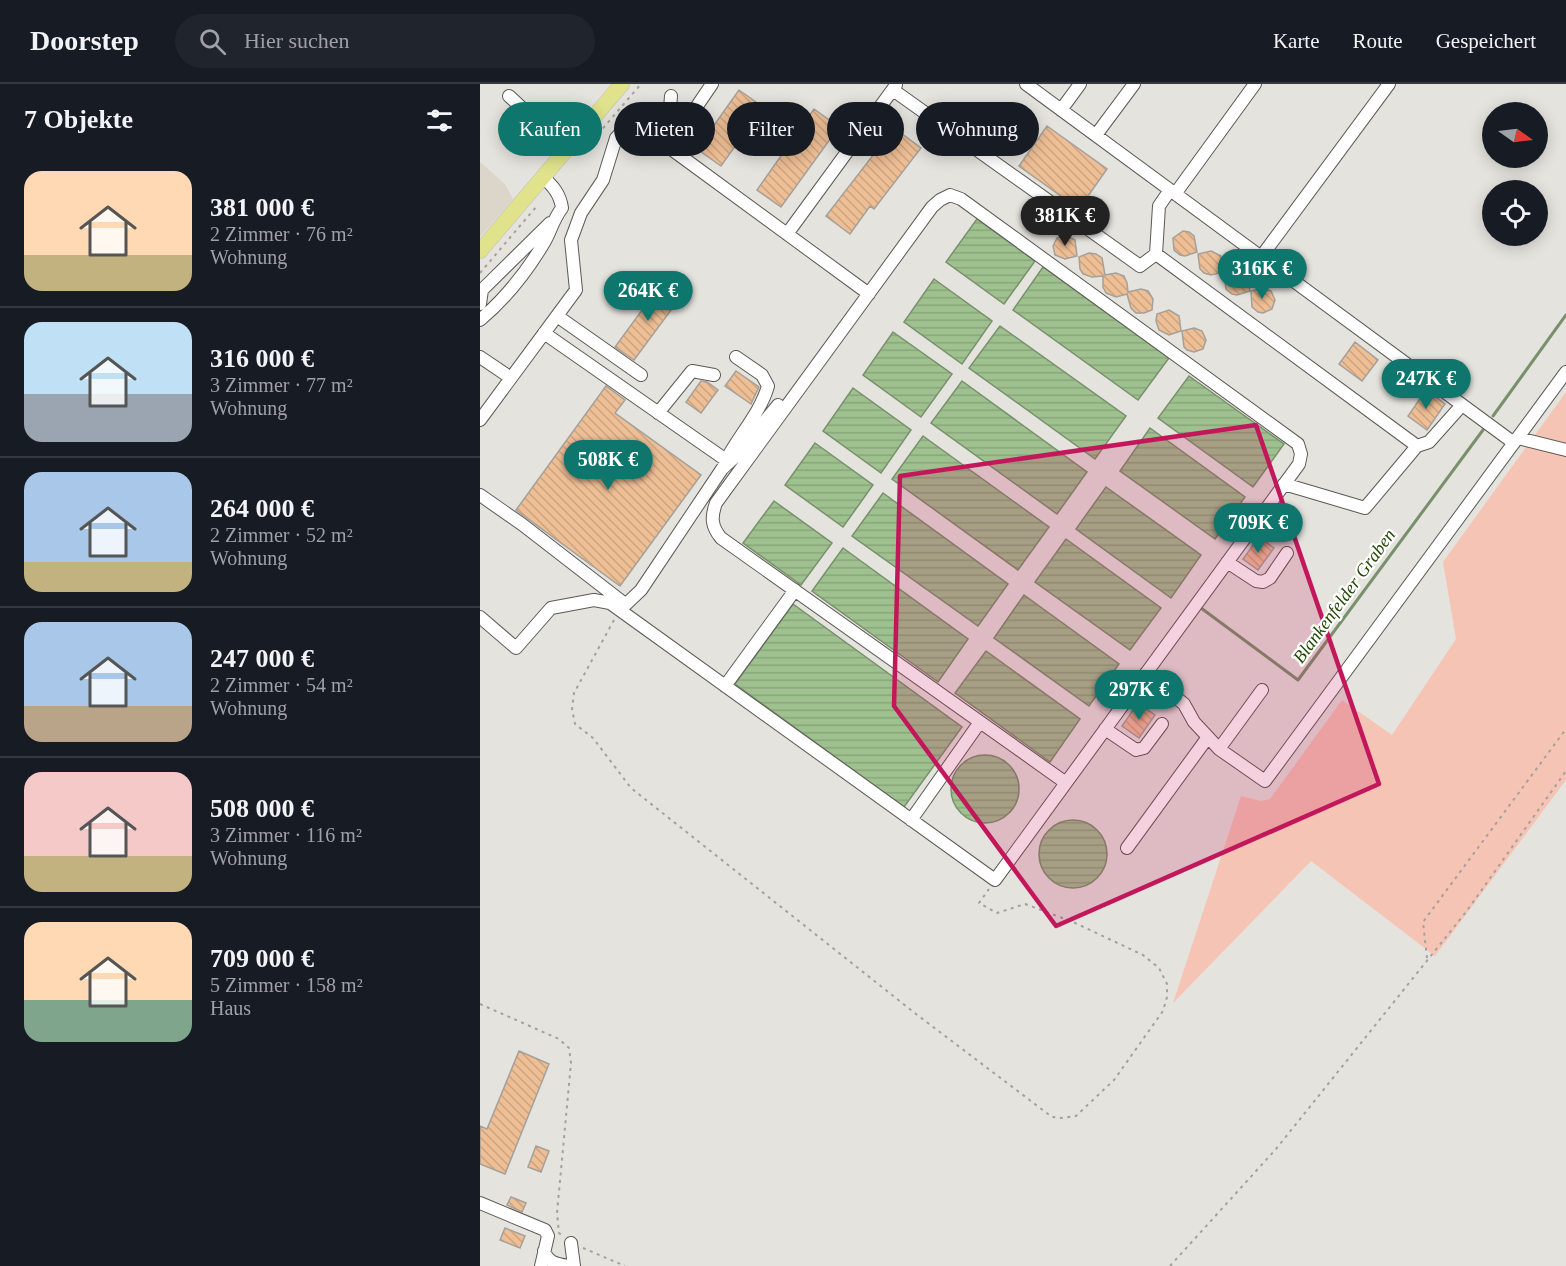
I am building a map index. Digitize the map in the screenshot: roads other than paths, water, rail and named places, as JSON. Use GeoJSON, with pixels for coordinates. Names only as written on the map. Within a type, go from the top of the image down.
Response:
{"type":"FeatureCollection","features":[{"type":"Feature","properties":{"kind":"main road"},"geometry":{"type":"LineString","coordinates":[[602,107],[622,84]]}},
{"type":"Feature","properties":{"kind":"main road"},"geometry":{"type":"LineString","coordinates":[[480,252],[560,156]]}},
{"type":"Feature","properties":{"kind":"lane"},"geometry":{"type":"LineString","coordinates":[[700,102],[712,84]]}},
{"type":"Feature","properties":{"kind":"lane"},"geometry":{"type":"LineString","coordinates":[[1026,84],[1462,405],[1516,440],[1566,450]]}},
{"type":"Feature","properties":{"kind":"lane"},"geometry":{"type":"LineString","coordinates":[[1061,110],[1080,84]]}},
{"type":"Feature","properties":{"kind":"lane"},"geometry":{"type":"LineString","coordinates":[[1096,135],[1134,84]]}},
{"type":"Feature","properties":{"kind":"lane"},"geometry":{"type":"LineString","coordinates":[[786,234],[895,87],[1140,266],[1156,254],[1159,206],[1173,192],[1256,84]]}},
{"type":"Feature","properties":{"kind":"lane"},"geometry":{"type":"LineString","coordinates":[[1261,257],[1389,84]]}},
{"type":"Feature","properties":{"kind":"lane"},"geometry":{"type":"LineString","coordinates":[[509,96],[515,102]]}},
{"type":"Feature","properties":{"kind":"lane"},"geometry":{"type":"LineString","coordinates":[[671,96],[671,102]]}},
{"type":"Feature","properties":{"kind":"lane"},"geometry":{"type":"LineString","coordinates":[[480,420],[576,290],[571,240],[581,213],[603,180],[614,144]]}},
{"type":"Feature","properties":{"kind":"lane"},"geometry":{"type":"LineString","coordinates":[[681,156],[869,294]]}},
{"type":"Feature","properties":{"kind":"lane"},"geometry":{"type":"LineString","coordinates":[[480,304],[482,290],[555,218],[562,208],[561,200],[553,186],[543,177]]}},
{"type":"Feature","properties":{"kind":"lane"},"geometry":{"type":"LineString","coordinates":[[480,495],[523,525],[623,608],[725,686],[995,880],[1066,783],[1227,562],[1299,464],[1301,454],[1298,444],[961,199],[950,195],[932,207],[716,503],[711,516],[714,529],[721,538],[1066,783]]}},
{"type":"Feature","properties":{"kind":"lane"},"geometry":{"type":"LineString","coordinates":[[480,320],[497,305],[522,274],[546,239],[555,218]]}},
{"type":"Feature","properties":{"kind":"lane"},"geometry":{"type":"LineString","coordinates":[[1156,254],[1416,446]]}},
{"type":"Feature","properties":{"kind":"lane"},"geometry":{"type":"LineString","coordinates":[[557,316],[641,375]]}},
{"type":"Feature","properties":{"kind":"lane"},"geometry":{"type":"LineString","coordinates":[[544,333],[658,413],[724,464]]}},
{"type":"Feature","properties":{"kind":"lane"},"geometry":{"type":"LineString","coordinates":[[480,357],[511,378]]}},
{"type":"Feature","properties":{"kind":"lane"},"geometry":{"type":"LineString","coordinates":[[623,608],[641,590],[661,561],[764,399],[768,386],[762,375],[736,357]]}},
{"type":"Feature","properties":{"kind":"lane"},"geometry":{"type":"LineString","coordinates":[[658,413],[692,372],[714,375]]}},
{"type":"Feature","properties":{"kind":"lane"},"geometry":{"type":"LineString","coordinates":[[1146,673],[1184,704],[1194,722],[1219,749],[1265,781],[1566,372]]}},
{"type":"Feature","properties":{"kind":"lane"},"geometry":{"type":"LineString","coordinates":[[724,464],[737,455],[778,405],[796,393]]}},
{"type":"Feature","properties":{"kind":"lane"},"geometry":{"type":"LineString","coordinates":[[1284,484],[1365,508],[1416,446],[1429,442],[1462,405]]}},
{"type":"Feature","properties":{"kind":"lane"},"geometry":{"type":"LineString","coordinates":[[1227,562],[1256,581],[1263,582],[1270,578],[1287,553]]}},
{"type":"Feature","properties":{"kind":"lane"},"geometry":{"type":"LineString","coordinates":[[725,686],[795,590]]}},
{"type":"Feature","properties":{"kind":"lane"},"geometry":{"type":"LineString","coordinates":[[480,617],[516,648],[551,608],[594,600],[623,608]]}},
{"type":"Feature","properties":{"kind":"lane"},"geometry":{"type":"LineString","coordinates":[[1219,749],[1262,690]]}},
{"type":"Feature","properties":{"kind":"lane"},"geometry":{"type":"LineString","coordinates":[[912,820],[980,722]]}},
{"type":"Feature","properties":{"kind":"lane"},"geometry":{"type":"LineString","coordinates":[[1105,729],[1136,750],[1144,748],[1162,724]]}},
{"type":"Feature","properties":{"kind":"lane"},"geometry":{"type":"LineString","coordinates":[[1127,848],[1208,737]]}},
{"type":"Feature","properties":{"kind":"lane"},"geometry":{"type":"LineString","coordinates":[[480,1203],[545,1230],[548,1236],[540,1266]]}},
{"type":"Feature","properties":{"kind":"lane"},"geometry":{"type":"LineString","coordinates":[[571,1243],[573,1266]]}},
{"type":"Feature","properties":{"kind":"lane"},"geometry":{"type":"LineString","coordinates":[[544,1251],[552,1262],[569,1266]]}},
{"type":"Feature","properties":{"kind":"waterway","name":"Blankenfelder Graben"},"geometry":{"type":"LineString","coordinates":[[1493,416],[1566,315]]}},
{"type":"Feature","properties":{"kind":"waterway","name":"Blankenfelder Graben"},"geometry":{"type":"LineString","coordinates":[[1201,608],[1298,680],[1483,430]]}}]}
